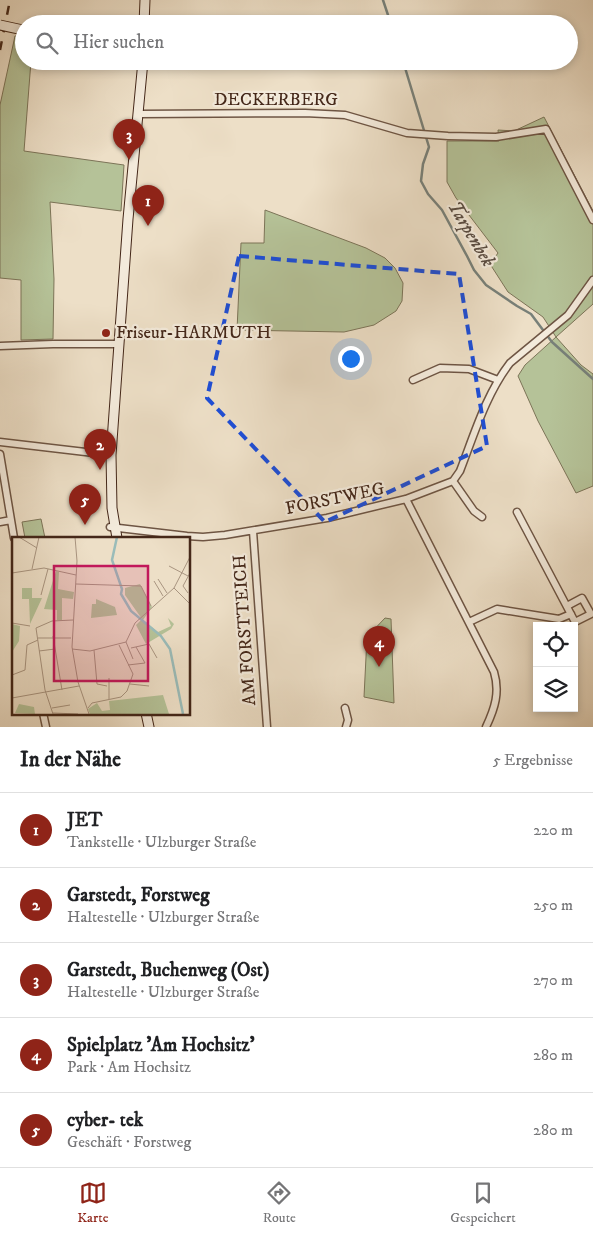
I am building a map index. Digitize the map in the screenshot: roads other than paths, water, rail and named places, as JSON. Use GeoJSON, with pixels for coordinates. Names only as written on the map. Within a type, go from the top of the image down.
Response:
{"type":"FeatureCollection","features":[{"type":"Feature","properties":{"kind":"main road"},"geometry":{"type":"LineString","coordinates":[[144,15],[145,0]]}},
{"type":"Feature","properties":{"kind":"main road"},"geometry":{"type":"LineString","coordinates":[[0,25],[15,28]]}},
{"type":"Feature","properties":{"kind":"main road"},"geometry":{"type":"LineString","coordinates":[[117,537],[113,527],[111,455],[141,70]]}},
{"type":"Feature","properties":{"kind":"main road"},"geometry":{"type":"LineString","coordinates":[[146,714],[150,727]]}},
{"type":"Feature","properties":{"kind":"street","name":"DECKERBERG"},"geometry":{"type":"LineString","coordinates":[[138,114],[305,113],[345,115],[407,133],[430,135],[496,137],[546,129],[593,220]]}},
{"type":"Feature","properties":{"kind":"street"},"geometry":{"type":"LineString","coordinates":[[482,516],[474,511],[453,481],[460,471],[490,394],[510,363],[568,315],[593,280]]}},
{"type":"Feature","properties":{"kind":"street"},"geometry":{"type":"LineString","coordinates":[[0,346],[120,344]]}},
{"type":"Feature","properties":{"kind":"street"},"geometry":{"type":"LineString","coordinates":[[413,380],[440,368],[468,369],[498,380]]}},
{"type":"Feature","properties":{"kind":"street"},"geometry":{"type":"LineString","coordinates":[[0,442],[111,455]]}},
{"type":"Feature","properties":{"kind":"street"},"geometry":{"type":"LineString","coordinates":[[0,454],[14,537]]}},
{"type":"Feature","properties":{"kind":"street","name":"FORSTWEG"},"geometry":{"type":"LineString","coordinates":[[113,527],[161,534],[203,537],[253,531],[342,515],[406,499],[453,481]]}},
{"type":"Feature","properties":{"kind":"street"},"geometry":{"type":"LineString","coordinates":[[406,499],[492,669],[496,681],[496,704],[486,727]]}},
{"type":"Feature","properties":{"kind":"street"},"geometry":{"type":"LineString","coordinates":[[517,512],[566,606],[575,622],[590,614],[582,598],[566,606]]}},
{"type":"Feature","properties":{"kind":"street"},"geometry":{"type":"LineString","coordinates":[[0,522],[12,520]]}},
{"type":"Feature","properties":{"kind":"street","name":"AM FORSTTEICH"},"geometry":{"type":"LineString","coordinates":[[253,531],[267,727]]}},
{"type":"Feature","properties":{"kind":"street"},"geometry":{"type":"LineString","coordinates":[[469,622],[498,609],[558,619],[571,614]]}},
{"type":"Feature","properties":{"kind":"street"},"geometry":{"type":"LineString","coordinates":[[345,708],[348,720],[346,727]]}},
{"type":"Feature","properties":{"kind":"street"},"geometry":{"type":"LineString","coordinates":[[44,714],[46,727]]}},
{"type":"Feature","properties":{"kind":"waterway","name":"Tarpenbek"},"geometry":{"type":"LineString","coordinates":[[383,0],[388,15]]}},
{"type":"Feature","properties":{"kind":"waterway","name":"Tarpenbek"},"geometry":{"type":"LineString","coordinates":[[406,70],[429,147],[423,164],[421,181],[428,194],[442,210],[474,270],[486,285],[531,314],[552,342],[593,379]]}},
{"type":"Feature","properties":{"kind":"railway"},"geometry":{"type":"LineString","coordinates":[[0,50],[10,0]]}},
{"type":"Feature","properties":{"kind":"place","name":"Garstedt, Buchenweg (Ost)"},"geometry":{"type":"Point","coordinates":[129,160]}},
{"type":"Feature","properties":{"kind":"place","name":"JET"},"geometry":{"type":"Point","coordinates":[148,226]}},
{"type":"Feature","properties":{"kind":"place","name":"Friseur-HARMUTH"},"geometry":{"type":"Point","coordinates":[106,333]}},
{"type":"Feature","properties":{"kind":"place","name":"Garstedt, Forstweg"},"geometry":{"type":"Point","coordinates":[100,470]}},
{"type":"Feature","properties":{"kind":"place","name":"cyber- tek"},"geometry":{"type":"Point","coordinates":[85,525]}},
{"type":"Feature","properties":{"kind":"place","name":"Spielplatz 'Am Hochsitz'"},"geometry":{"type":"Point","coordinates":[379,667]}}]}
